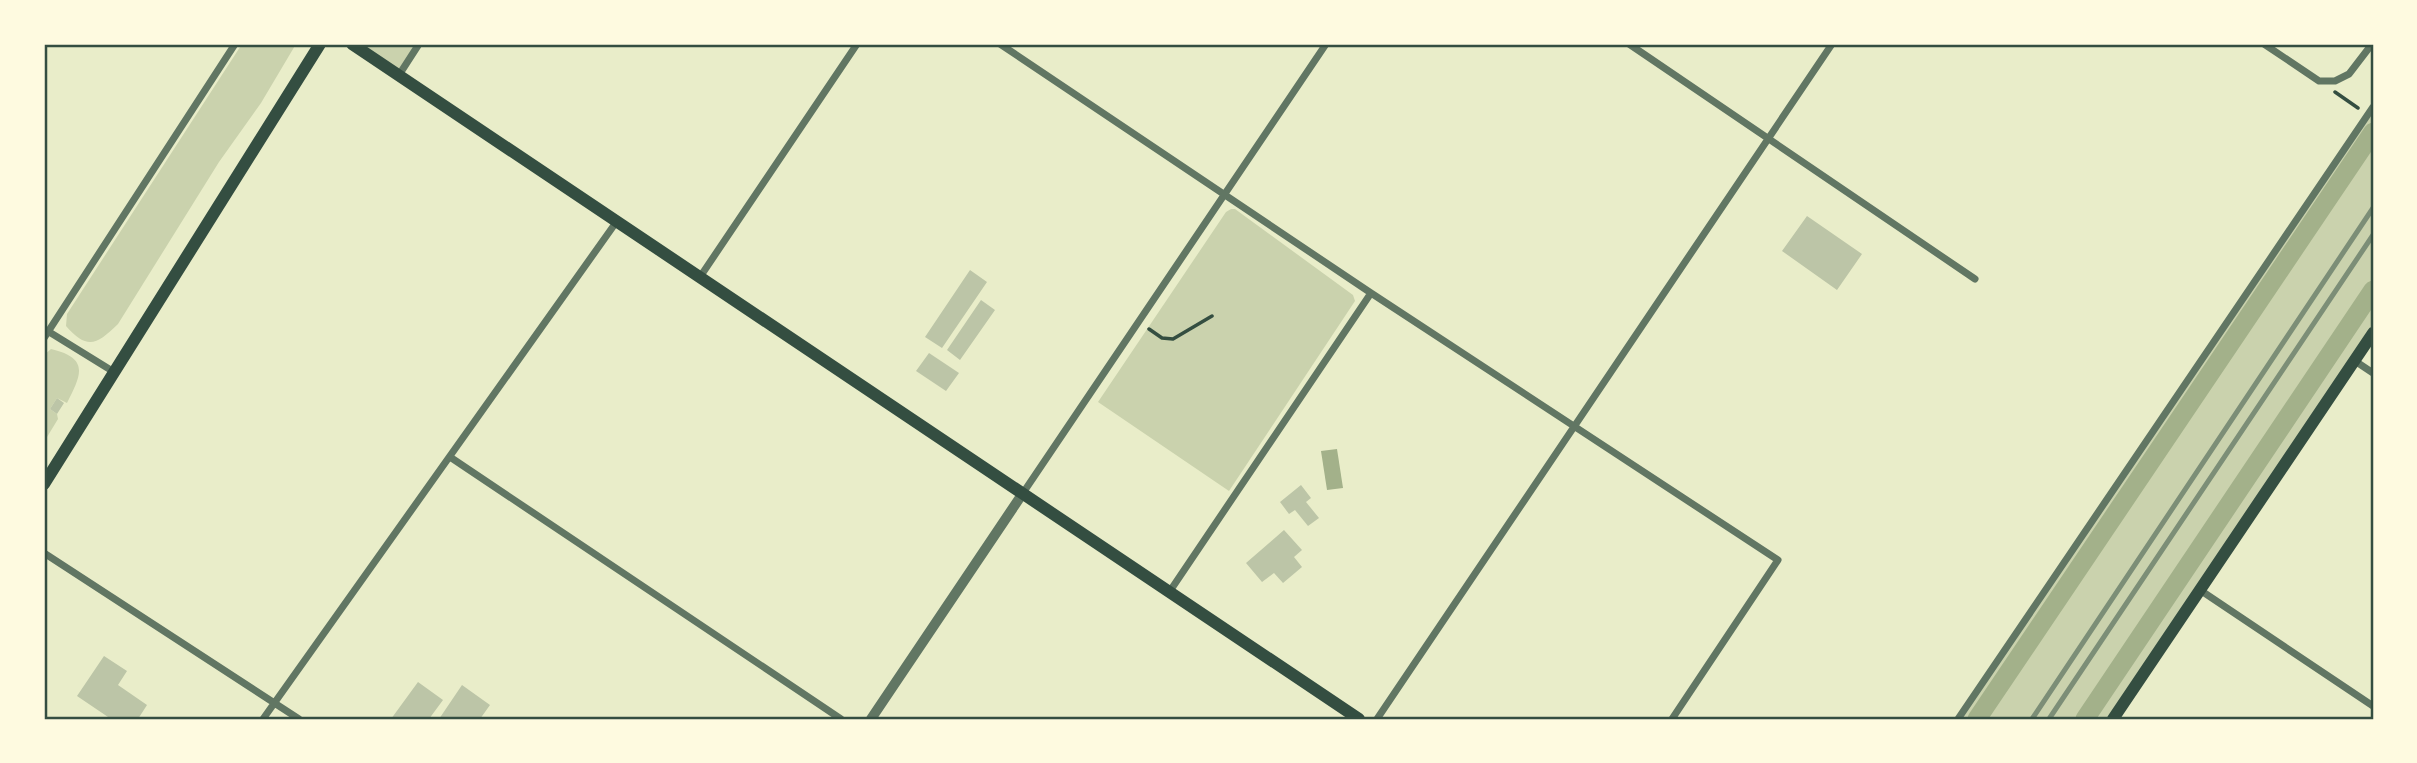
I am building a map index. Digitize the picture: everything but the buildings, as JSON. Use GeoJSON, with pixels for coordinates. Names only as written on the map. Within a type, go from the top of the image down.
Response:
{"type":"FeatureCollection","features":[{"type":"Feature","properties":{"kind":"main road"},"geometry":{"type":"LineString","coordinates":[[44,484],[320,44]]}},
{"type":"Feature","properties":{"kind":"main road"},"geometry":{"type":"LineString","coordinates":[[352,44],[1359,719]]}},
{"type":"Feature","properties":{"kind":"main road"},"geometry":{"type":"LineString","coordinates":[[2113,719],[2373,333]]}},
{"type":"Feature","properties":{"kind":"street"},"geometry":{"type":"LineString","coordinates":[[114,372],[45,333],[235,44]]}},
{"type":"Feature","properties":{"kind":"street"},"geometry":{"type":"LineString","coordinates":[[398,75],[419,44]]}},
{"type":"Feature","properties":{"kind":"street"},"geometry":{"type":"LineString","coordinates":[[700,277],[857,44]]}},
{"type":"Feature","properties":{"kind":"street"},"geometry":{"type":"LineString","coordinates":[[1000,44],[1371,293],[1778,560],[1672,719]]}},
{"type":"Feature","properties":{"kind":"street"},"geometry":{"type":"LineString","coordinates":[[871,719],[1326,44]]}},
{"type":"Feature","properties":{"kind":"street"},"geometry":{"type":"LineString","coordinates":[[1629,44],[1975,279]]}},
{"type":"Feature","properties":{"kind":"street"},"geometry":{"type":"LineString","coordinates":[[1377,719],[1832,44]]}},
{"type":"Feature","properties":{"kind":"street"},"geometry":{"type":"LineString","coordinates":[[2264,44],[2319,81],[2335,81],[2349,74],[2372,44]]}},
{"type":"Feature","properties":{"kind":"street"},"geometry":{"type":"LineString","coordinates":[[1958,719],[2373,107]]}},
{"type":"Feature","properties":{"kind":"street"},"geometry":{"type":"LineString","coordinates":[[263,719],[617,221]]}},
{"type":"Feature","properties":{"kind":"street"},"geometry":{"type":"LineString","coordinates":[[1170,591],[1371,293]]}},
{"type":"Feature","properties":{"kind":"street"},"geometry":{"type":"LineString","coordinates":[[2355,361],[2373,373]]}},
{"type":"Feature","properties":{"kind":"street"},"geometry":{"type":"LineString","coordinates":[[450,457],[841,719]]}},
{"type":"Feature","properties":{"kind":"street"},"geometry":{"type":"LineString","coordinates":[[44,554],[299,719]]}},
{"type":"Feature","properties":{"kind":"street"},"geometry":{"type":"LineString","coordinates":[[2200,590],[2373,706]]}},
{"type":"Feature","properties":{"kind":"path"},"geometry":{"type":"LineString","coordinates":[[2319,81],[2368,115]]}},
{"type":"Feature","properties":{"kind":"path"},"geometry":{"type":"LineString","coordinates":[[1139,321],[1162,338],[1173,339],[1212,316]]}},
{"type":"Feature","properties":{"kind":"shaded area"},"geometry":{"type":"Polygon","coordinates":[[[242,44],[296,44],[261,103],[219,162],[118,324],[98,340],[87,342],[80,339],[66,326],[67,314],[242,44]]]}},
{"type":"Feature","properties":{"kind":"shaded area"},"geometry":{"type":"Polygon","coordinates":[[[352,44],[419,44],[399,75],[352,44]]]}},
{"type":"Feature","properties":{"kind":"shaded area"},"geometry":{"type":"Polygon","coordinates":[[[2373,107],[2373,333],[2113,719],[1958,719],[2373,107]]]}},
{"type":"Feature","properties":{"kind":"shaded area"},"geometry":{"type":"Polygon","coordinates":[[[1235,209],[1353,295],[1355,301],[1229,491],[1098,402],[1226,212],[1235,209]]]}},
{"type":"Feature","properties":{"kind":"shaded area"},"geometry":{"type":"Polygon","coordinates":[[[51,349],[72,357],[77,362],[79,376],[67,403],[57,398],[50,409],[57,414],[58,419],[44,442],[44,355],[51,349]]]}},
{"type":"Feature","properties":{"kind":"shaded area"},"geometry":{"type":"Polygon","coordinates":[[[1337,449],[1343,488],[1327,490],[1321,451],[1337,449]]]}},
{"type":"Feature","properties":{"kind":"waterway"},"geometry":{"type":"LineString","coordinates":[[1977,719],[2373,132]]}},
{"type":"Feature","properties":{"kind":"waterway"},"geometry":{"type":"LineString","coordinates":[[2085,719],[2373,290]]}},
{"type":"Feature","properties":{"kind":"railway"},"geometry":{"type":"LineString","coordinates":[[2032,719],[2373,208]]}},
{"type":"Feature","properties":{"kind":"railway"},"geometry":{"type":"LineString","coordinates":[[2049,719],[2373,235]]}}]}
